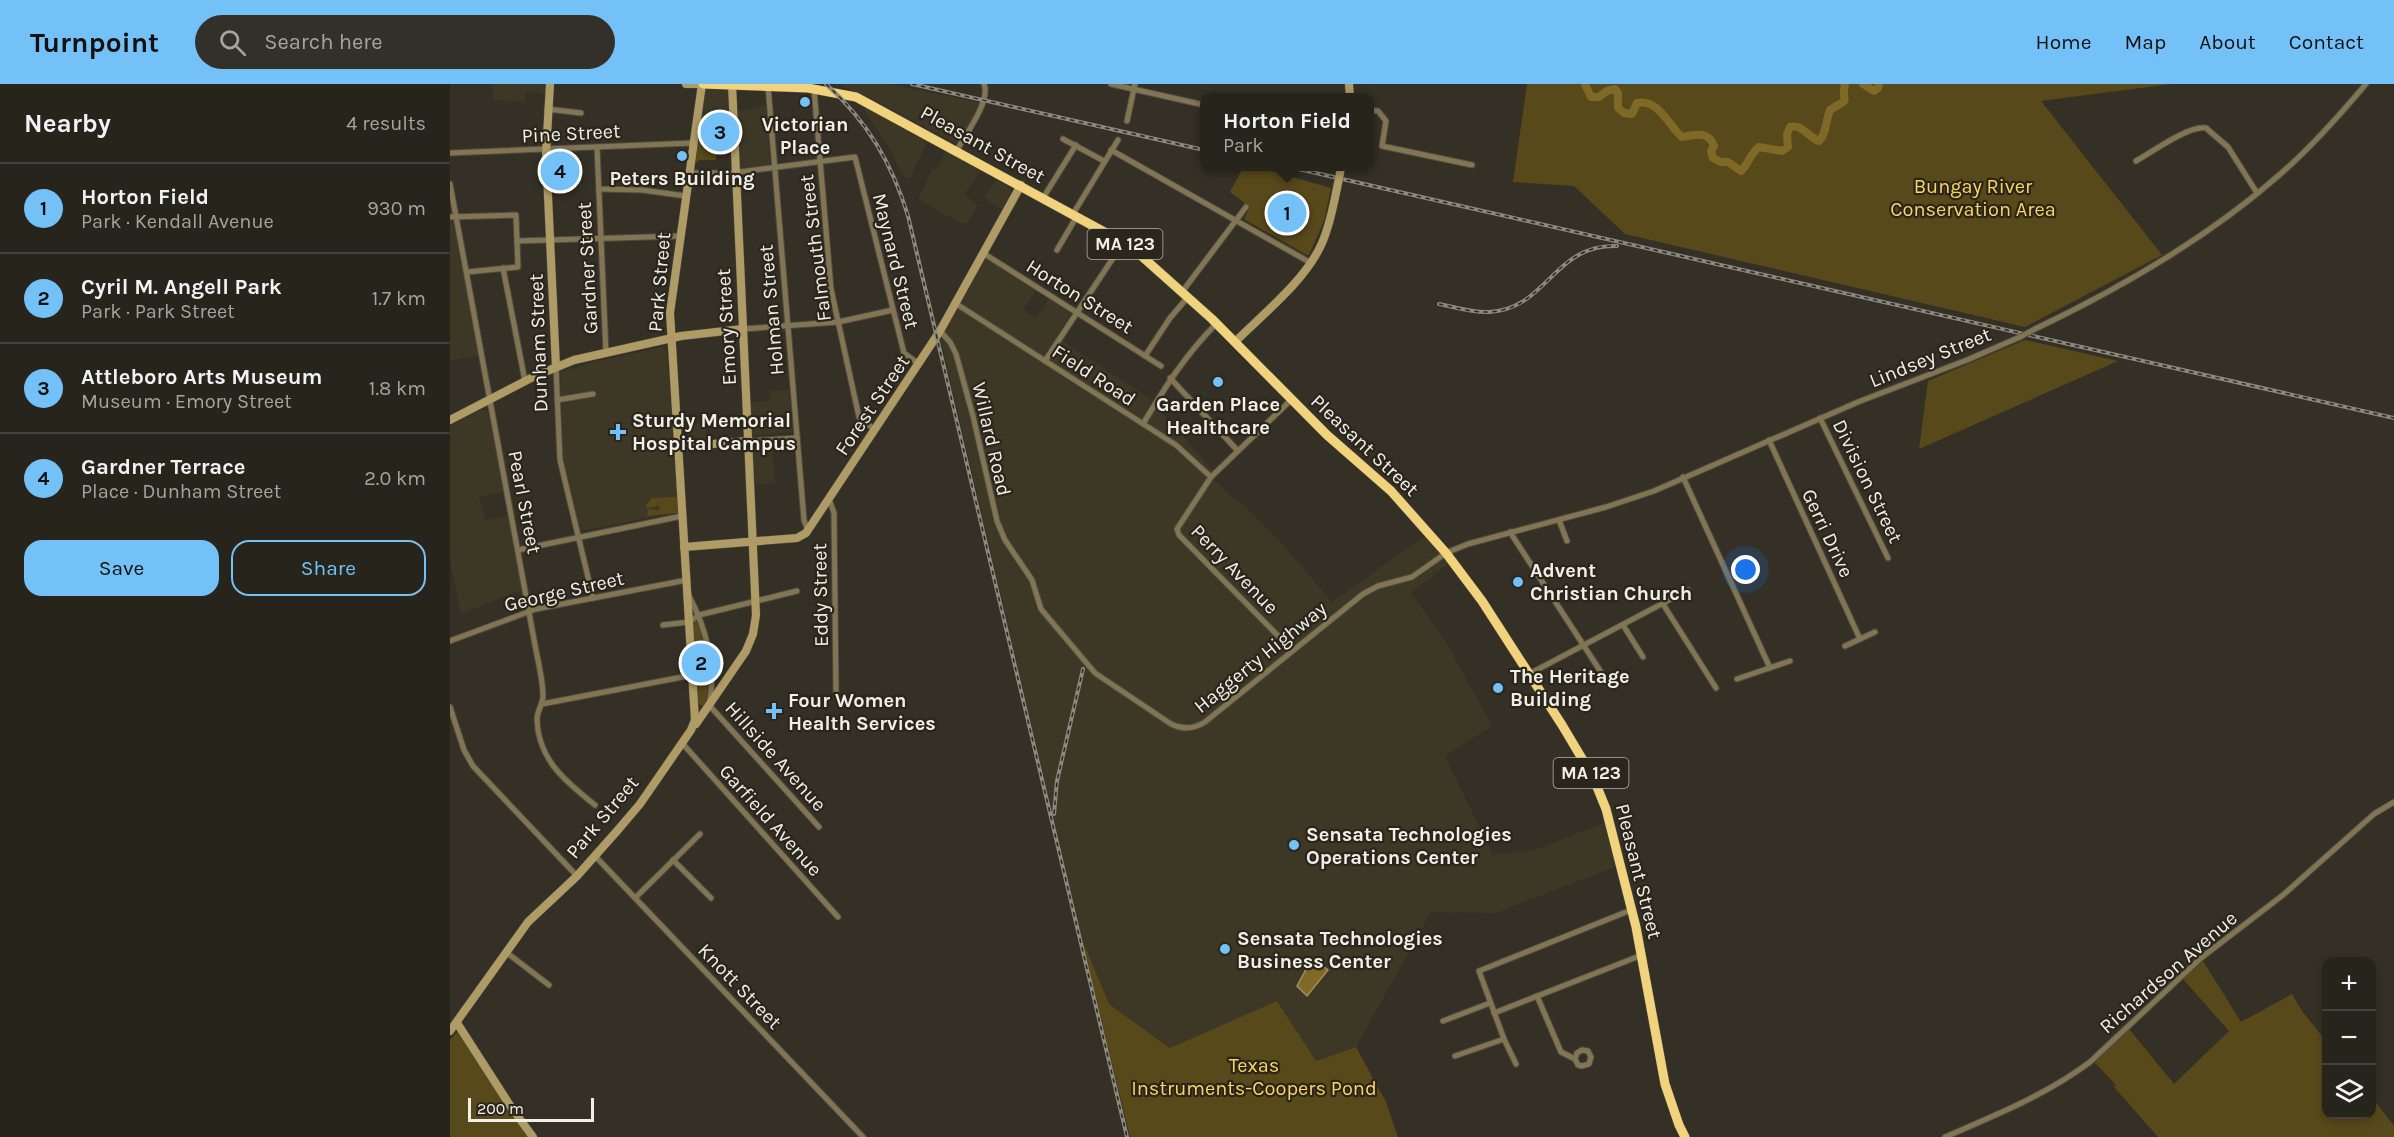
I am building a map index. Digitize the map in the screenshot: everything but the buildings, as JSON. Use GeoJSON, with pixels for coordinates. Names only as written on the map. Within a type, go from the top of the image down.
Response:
{"type":"FeatureCollection","features":[{"type":"Feature","properties":{"kind":"highway","name":"Pleasant Street"},"geometry":{"type":"LineString","coordinates":[[703,84],[814,89],[844,93],[863,100],[1123,243],[1138,253],[1217,323],[1327,435],[1390,491],[1446,553],[1482,602],[1582,756],[1600,793],[1613,832],[1642,955],[1665,1084],[1678,1125],[1685,1137]]}},
{"type":"Feature","properties":{"kind":"main road","name":"Dunham Street"},"geometry":{"type":"LineString","coordinates":[[550,84],[546,149],[556,367]]}},
{"type":"Feature","properties":{"kind":"main road"},"geometry":{"type":"LineString","coordinates":[[686,84],[703,84]]}},
{"type":"Feature","properties":{"kind":"main road","name":"Park Street"},"geometry":{"type":"LineString","coordinates":[[450,1031],[528,922],[577,876],[640,804],[691,730],[695,718],[670,313],[703,84]]}},
{"type":"Feature","properties":{"kind":"main road","name":"Emory Street"},"geometry":{"type":"LineString","coordinates":[[691,730],[747,649],[755,626],[756,601],[732,85]]}},
{"type":"Feature","properties":{"kind":"main road"},"geometry":{"type":"LineString","coordinates":[[1236,341],[1311,263],[1323,242],[1340,171]]}},
{"type":"Feature","properties":{"kind":"main road","name":"Forest Street"},"geometry":{"type":"LineString","coordinates":[[808,531],[940,331],[1021,185]]}},
{"type":"Feature","properties":{"kind":"main road"},"geometry":{"type":"LineString","coordinates":[[450,420],[556,367],[606,352],[695,333],[743,329]]}},
{"type":"Feature","properties":{"kind":"main road"},"geometry":{"type":"LineString","coordinates":[[678,447],[748,441]]}},
{"type":"Feature","properties":{"kind":"main road"},"geometry":{"type":"LineString","coordinates":[[684,546],[798,538],[808,531]]}},
{"type":"Feature","properties":{"kind":"main road"},"geometry":{"type":"LineString","coordinates":[[695,706],[701,710],[709,706]]}},
{"type":"Feature","properties":{"kind":"main road"},"geometry":{"type":"LineString","coordinates":[[457,1023],[533,1137]]}},
{"type":"Feature","properties":{"kind":"street"},"geometry":{"type":"LineString","coordinates":[[957,150],[983,104],[986,90],[984,84]]}},
{"type":"Feature","properties":{"kind":"street"},"geometry":{"type":"LineString","coordinates":[[1111,84],[1135,87],[1200,104]]}},
{"type":"Feature","properties":{"kind":"street","name":"Lindsey Street"},"geometry":{"type":"LineString","coordinates":[[1446,553],[1510,532],[1633,498],[1820,418],[2020,337],[2096,299],[2198,236],[2257,193],[2300,156],[2366,84]]}},
{"type":"Feature","properties":{"kind":"street","name":"Holman Street"},"geometry":{"type":"LineString","coordinates":[[768,86],[804,520],[808,531]]}},
{"type":"Feature","properties":{"kind":"street"},"geometry":{"type":"LineString","coordinates":[[1127,121],[1135,87]]}},
{"type":"Feature","properties":{"kind":"street","name":"Falmouth Street"},"geometry":{"type":"LineString","coordinates":[[814,89],[831,289],[859,417],[875,430]]}},
{"type":"Feature","properties":{"kind":"street"},"geometry":{"type":"LineString","coordinates":[[547,109],[581,113]]}},
{"type":"Feature","properties":{"kind":"street"},"geometry":{"type":"LineString","coordinates":[[1374,110],[1378,111],[1386,121],[1382,146],[1472,165]]}},
{"type":"Feature","properties":{"kind":"street"},"geometry":{"type":"LineString","coordinates":[[2136,161],[2185,133],[2197,128],[2206,128],[2228,147],[2257,193]]}},
{"type":"Feature","properties":{"kind":"street"},"geometry":{"type":"LineString","coordinates":[[1063,139],[1104,161]]}},
{"type":"Feature","properties":{"kind":"street"},"geometry":{"type":"LineString","coordinates":[[1057,250],[1104,161],[1118,140]]}},
{"type":"Feature","properties":{"kind":"street","name":"Pine Street"},"geometry":{"type":"LineString","coordinates":[[450,153],[693,142]]}},
{"type":"Feature","properties":{"kind":"street"},"geometry":{"type":"LineString","coordinates":[[1043,198],[1076,146]]}},
{"type":"Feature","properties":{"kind":"street","name":"Gardner Street"},"geometry":{"type":"LineString","coordinates":[[597,147],[606,352]]}},
{"type":"Feature","properties":{"kind":"street"},"geometry":{"type":"LineString","coordinates":[[1111,150],[1311,263]]}},
{"type":"Feature","properties":{"kind":"street","name":"Maynard Street"},"geometry":{"type":"LineString","coordinates":[[820,162],[855,157],[904,354],[919,364]]}},
{"type":"Feature","properties":{"kind":"street"},"geometry":{"type":"LineString","coordinates":[[689,173],[735,172],[820,162]]}},
{"type":"Feature","properties":{"kind":"street","name":"Pearl Street"},"geometry":{"type":"LineString","coordinates":[[450,184],[453,217],[467,272],[530,611],[543,695],[537,716],[538,729],[550,762],[564,780],[595,805]]}},
{"type":"Feature","properties":{"kind":"street"},"geometry":{"type":"LineString","coordinates":[[598,189],[640,190],[686,196]]}},
{"type":"Feature","properties":{"kind":"street"},"geometry":{"type":"LineString","coordinates":[[1145,356],[1246,207]]}},
{"type":"Feature","properties":{"kind":"street"},"geometry":{"type":"LineString","coordinates":[[453,217],[516,215],[518,267],[467,272]]}},
{"type":"Feature","properties":{"kind":"street"},"geometry":{"type":"LineString","coordinates":[[517,241],[680,236]]}},
{"type":"Feature","properties":{"kind":"street"},"geometry":{"type":"LineString","coordinates":[[1045,361],[1123,243]]}},
{"type":"Feature","properties":{"kind":"street","name":"Horton Street"},"geometry":{"type":"LineString","coordinates":[[983,253],[1161,366]]}},
{"type":"Feature","properties":{"kind":"street"},"geometry":{"type":"LineString","coordinates":[[503,268],[525,381]]}},
{"type":"Feature","properties":{"kind":"street","name":"Field Road"},"geometry":{"type":"LineString","coordinates":[[955,303],[1182,450],[1211,477]]}},
{"type":"Feature","properties":{"kind":"street"},"geometry":{"type":"LineString","coordinates":[[743,329],[838,322],[893,310]]}},
{"type":"Feature","properties":{"kind":"street"},"geometry":{"type":"LineString","coordinates":[[1143,424],[1170,378],[1200,340],[1217,323]]}},
{"type":"Feature","properties":{"kind":"street","name":"Willard Road"},"geometry":{"type":"LineString","coordinates":[[940,331],[950,342],[956,354],[973,416],[994,515],[1005,540],[1016,554]]}},
{"type":"Feature","properties":{"kind":"street","name":"Dunham Street"},"geometry":{"type":"LineString","coordinates":[[556,367],[560,463],[593,598]]}},
{"type":"Feature","properties":{"kind":"street"},"geometry":{"type":"LineString","coordinates":[[1170,378],[1238,451]]}},
{"type":"Feature","properties":{"kind":"street"},"geometry":{"type":"LineString","coordinates":[[557,400],[592,394]]}},
{"type":"Feature","properties":{"kind":"street","name":"Perry Avenue"},"geometry":{"type":"LineString","coordinates":[[1291,400],[1211,477],[1178,525],[1178,533],[1292,650]]}},
{"type":"Feature","properties":{"kind":"street","name":"Division Street"},"geometry":{"type":"LineString","coordinates":[[1820,418],[1888,558]]}},
{"type":"Feature","properties":{"kind":"street"},"geometry":{"type":"LineString","coordinates":[[748,441],[797,438]]}},
{"type":"Feature","properties":{"kind":"street","name":"Gerri Drive"},"geometry":{"type":"LineString","coordinates":[[1768,440],[1860,639]]}},
{"type":"Feature","properties":{"kind":"street"},"geometry":{"type":"LineString","coordinates":[[1683,477],[1770,668]]}},
{"type":"Feature","properties":{"kind":"street","name":"Eddy Street"},"geometry":{"type":"LineString","coordinates":[[829,499],[834,513],[836,692]]}},
{"type":"Feature","properties":{"kind":"street"},"geometry":{"type":"LineString","coordinates":[[518,550],[682,516]]}},
{"type":"Feature","properties":{"kind":"street"},"geometry":{"type":"LineString","coordinates":[[1559,520],[1567,541]]}},
{"type":"Feature","properties":{"kind":"street"},"geometry":{"type":"LineString","coordinates":[[1510,532],[1610,686]]}},
{"type":"Feature","properties":{"kind":"street","name":"Haggerty Highway"},"geometry":{"type":"LineString","coordinates":[[1016,554],[1032,580],[1041,609],[1094,672],[1177,726],[1192,728],[1203,724],[1363,594],[1378,586],[1412,577],[1446,553]]}},
{"type":"Feature","properties":{"kind":"street","name":"George Street"},"geometry":{"type":"LineString","coordinates":[[450,641],[530,611],[687,580]]}},
{"type":"Feature","properties":{"kind":"street"},"geometry":{"type":"LineString","coordinates":[[1529,674],[1688,590]]}},
{"type":"Feature","properties":{"kind":"street"},"geometry":{"type":"LineString","coordinates":[[663,625],[689,621],[699,615],[797,591]]}},
{"type":"Feature","properties":{"kind":"street","name":"Park Street"},"geometry":{"type":"LineString","coordinates":[[687,592],[699,615],[710,661],[709,706]]}},
{"type":"Feature","properties":{"kind":"street"},"geometry":{"type":"LineString","coordinates":[[1663,604],[1716,688]]}},
{"type":"Feature","properties":{"kind":"street"},"geometry":{"type":"LineString","coordinates":[[1623,625],[1643,657]]}},
{"type":"Feature","properties":{"kind":"street"},"geometry":{"type":"LineString","coordinates":[[1845,646],[1875,632]]}},
{"type":"Feature","properties":{"kind":"street"},"geometry":{"type":"LineString","coordinates":[[1737,679],[1790,661]]}},
{"type":"Feature","properties":{"kind":"street"},"geometry":{"type":"LineString","coordinates":[[542,704],[693,675]]}},
{"type":"Feature","properties":{"kind":"street"},"geometry":{"type":"LineString","coordinates":[[450,706],[464,750],[473,766],[577,876]]}},
{"type":"Feature","properties":{"kind":"street","name":"Hillside Avenue"},"geometry":{"type":"LineString","coordinates":[[709,706],[819,827]]}},
{"type":"Feature","properties":{"kind":"street","name":"Garfield Avenue"},"geometry":{"type":"LineString","coordinates":[[682,743],[838,917]]}},
{"type":"Feature","properties":{"kind":"street","name":"Richardson Avenue"},"geometry":{"type":"LineString","coordinates":[[1945,1137],[2033,1098],[2090,1062],[2201,958],[2283,895],[2374,814],[2394,802]]}},
{"type":"Feature","properties":{"kind":"street"},"geometry":{"type":"LineString","coordinates":[[635,898],[701,836],[694,828]]}},
{"type":"Feature","properties":{"kind":"street","name":"Knott Street"},"geometry":{"type":"LineString","coordinates":[[595,856],[863,1137]]}},
{"type":"Feature","properties":{"kind":"street"},"geometry":{"type":"LineString","coordinates":[[674,860],[711,898]]}},
{"type":"Feature","properties":{"kind":"street"},"geometry":{"type":"LineString","coordinates":[[1516,1064],[1504,1039],[1479,972],[1631,909]]}},
{"type":"Feature","properties":{"kind":"street"},"geometry":{"type":"LineString","coordinates":[[506,952],[549,985]]}},
{"type":"Feature","properties":{"kind":"street"},"geometry":{"type":"LineString","coordinates":[[1494,1013],[1642,955]]}},
{"type":"Feature","properties":{"kind":"street"},"geometry":{"type":"LineString","coordinates":[[1537,996],[1561,1052],[1575,1059]]}},
{"type":"Feature","properties":{"kind":"street"},"geometry":{"type":"LineString","coordinates":[[1443,1021],[1490,1003]]}},
{"type":"Feature","properties":{"kind":"street"},"geometry":{"type":"LineString","coordinates":[[1455,1056],[1504,1039]]}},
{"type":"Feature","properties":{"kind":"shaded area"},"geometry":{"type":"Polygon","coordinates":[[[492,84],[548,84],[547,94],[526,91],[525,102],[494,100],[492,84]]]}},
{"type":"Feature","properties":{"kind":"shaded area"},"geometry":{"type":"Polygon","coordinates":[[[843,84],[889,84],[981,103],[960,141],[954,143],[867,96],[842,87],[843,84]]]}},
{"type":"Feature","properties":{"kind":"shaded area"},"geometry":{"type":"Polygon","coordinates":[[[704,88],[728,90],[731,127],[698,123],[704,88]]]}},
{"type":"Feature","properties":{"kind":"shaded area"},"geometry":{"type":"Polygon","coordinates":[[[766,105],[770,165],[739,168],[737,111],[766,105]]]}},
{"type":"Feature","properties":{"kind":"shaded area"},"geometry":{"type":"Polygon","coordinates":[[[866,108],[928,141],[909,179],[902,175],[890,149],[865,111],[866,108]]]}},
{"type":"Feature","properties":{"kind":"shaded area"},"geometry":{"type":"Polygon","coordinates":[[[946,151],[981,171],[964,194],[978,205],[967,223],[960,223],[918,199],[933,169],[936,170],[946,151]]]}},
{"type":"Feature","properties":{"kind":"shaded area"},"geometry":{"type":"Polygon","coordinates":[[[997,179],[1011,189],[1011,195],[1003,210],[984,198],[997,179]]]}},
{"type":"Feature","properties":{"kind":"shaded area"},"geometry":{"type":"Polygon","coordinates":[[[450,221],[454,222],[479,356],[450,360],[450,221]]]}},
{"type":"Feature","properties":{"kind":"shaded area"},"geometry":{"type":"Polygon","coordinates":[[[986,258],[1036,291],[1023,310],[1036,318],[1049,299],[1071,313],[1056,337],[1160,405],[1158,408],[1213,471],[1210,474],[1277,538],[1332,602],[1425,536],[1448,564],[1411,593],[1446,642],[1492,726],[1445,756],[1493,855],[1535,850],[1606,822],[1617,866],[1496,913],[1431,912],[1356,1047],[1316,1061],[1277,1001],[1171,1048],[1109,1004],[1082,939],[941,340],[986,258]]]}},
{"type":"Feature","properties":{"kind":"shaded area","name":"Sturdy Memorial Hospital Campus"},"geometry":{"type":"Polygon","coordinates":[[[662,347],[667,351],[678,512],[581,531],[563,460],[561,372],[593,362],[662,347]]]}},
{"type":"Feature","properties":{"kind":"shaded area"},"geometry":{"type":"Polygon","coordinates":[[[789,390],[793,432],[753,436],[750,402],[771,401],[770,391],[789,390]]]}},
{"type":"Feature","properties":{"kind":"shaded area"},"geometry":{"type":"Polygon","coordinates":[[[482,409],[488,411],[505,492],[479,497],[485,520],[510,516],[523,589],[461,614],[450,559],[450,426],[482,409]]]}},
{"type":"Feature","properties":{"kind":"shaded area","name":"Sturdy Memorial Hospital Campus"},"geometry":{"type":"Polygon","coordinates":[[[706,422],[706,442],[683,441],[680,424],[706,422]]]}},
{"type":"Feature","properties":{"kind":"shaded area"},"geometry":{"type":"Polygon","coordinates":[[[772,445],[775,483],[755,485],[753,446],[772,445]]]}},
{"type":"Feature","properties":{"kind":"shaded area"},"geometry":{"type":"Polygon","coordinates":[[[1312,958],[1328,970],[1307,996],[1297,986],[1312,958]]]}},
{"type":"Feature","properties":{"kind":"green space","name":"Bungay River Conservation Area"},"geometry":{"type":"Polygon","coordinates":[[[1527,84],[2171,84],[2041,101],[2162,255],[2025,327],[1625,234],[1574,186],[1513,182],[1527,84]]]}},
{"type":"Feature","properties":{"kind":"green space"},"geometry":{"type":"Polygon","coordinates":[[[704,140],[716,141],[716,160],[694,162],[697,143],[704,140]]]}},
{"type":"Feature","properties":{"kind":"green space"},"geometry":{"type":"Polygon","coordinates":[[[1241,171],[1271,171],[1331,188],[1324,221],[1309,255],[1244,219],[1250,207],[1230,192],[1241,171]]]}},
{"type":"Feature","properties":{"kind":"green space"},"geometry":{"type":"Polygon","coordinates":[[[2025,340],[2118,361],[1919,449],[1928,381],[2025,340]]]}},
{"type":"Feature","properties":{"kind":"green space"},"geometry":{"type":"Polygon","coordinates":[[[677,497],[678,513],[647,516],[648,509],[658,510],[660,508],[658,505],[646,508],[652,498],[677,497]]]}},
{"type":"Feature","properties":{"kind":"green space"},"geometry":{"type":"Polygon","coordinates":[[[696,621],[707,664],[708,689],[703,706],[698,704],[693,623],[696,621]]]}},
{"type":"Feature","properties":{"kind":"green space","name":"Texas Instruments-Coopers Pond"},"geometry":{"type":"Polygon","coordinates":[[[1082,939],[1109,1004],[1170,1048],[1277,1001],[1316,1061],[1356,1047],[1386,1102],[1398,1137],[1130,1137],[1082,939]]]}},
{"type":"Feature","properties":{"kind":"green space"},"geometry":{"type":"Polygon","coordinates":[[[2203,961],[2241,1022],[2292,994],[2322,1036],[2322,1119],[2376,1119],[2376,1102],[2394,1126],[2394,1137],[2158,1137],[2114,1087],[2116,1085],[2094,1062],[2129,1029],[2174,1084],[2229,1031],[2183,979],[2203,961]]]}},
{"type":"Feature","properties":{"kind":"green space"},"geometry":{"type":"Polygon","coordinates":[[[458,1031],[477,1056],[528,1137],[450,1137],[450,1040],[458,1031]]]}},
{"type":"Feature","properties":{"kind":"waterway"},"geometry":{"type":"LineString","coordinates":[[1585,84],[1591,97],[1599,97],[1615,89],[1618,93],[1618,108],[1624,113],[1632,114],[1637,103],[1651,105],[1682,137],[1705,136],[1714,146],[1711,151],[1713,158],[1721,162],[1728,162],[1741,171],[1759,147],[1782,151],[1788,147],[1787,134],[1790,127],[1798,127],[1819,141],[1825,131],[1830,110],[1845,100],[1845,84]]}},
{"type":"Feature","properties":{"kind":"waterway"},"geometry":{"type":"LineString","coordinates":[[1863,84],[1874,91],[1879,84]]}},
{"type":"Feature","properties":{"kind":"railway"},"geometry":{"type":"LineString","coordinates":[[826,84],[854,113],[876,144],[894,178],[908,216],[1127,1137]]}},
{"type":"Feature","properties":{"kind":"railway"},"geometry":{"type":"LineString","coordinates":[[912,84],[1200,149]]}},
{"type":"Feature","properties":{"kind":"railway"},"geometry":{"type":"LineString","coordinates":[[1307,171],[2394,418]]}},
{"type":"Feature","properties":{"kind":"railway"},"geometry":{"type":"LineString","coordinates":[[1439,304],[1483,312],[1509,308],[1525,300],[1578,255],[1596,248],[1617,246]]}},
{"type":"Feature","properties":{"kind":"railway"},"geometry":{"type":"LineString","coordinates":[[1054,814],[1057,781],[1083,669]]}},
{"type":"Feature","properties":{"kind":"place","name":"Victorian Place"},"geometry":{"type":"Point","coordinates":[805,102]}},
{"type":"Feature","properties":{"kind":"place","name":"Attleboro Arts Museum"},"geometry":{"type":"Point","coordinates":[720,132]}},
{"type":"Feature","properties":{"kind":"place","name":"Peters Building"},"geometry":{"type":"Point","coordinates":[682,156]}},
{"type":"Feature","properties":{"kind":"place","name":"Gardner Terrace"},"geometry":{"type":"Point","coordinates":[560,171]}},
{"type":"Feature","properties":{"kind":"place","name":"Horton Field"},"geometry":{"type":"Point","coordinates":[1287,213]}},
{"type":"Feature","properties":{"kind":"place","name":"Garden Place Healthcare"},"geometry":{"type":"Point","coordinates":[1218,382]}},
{"type":"Feature","properties":{"kind":"place","name":"Sturdy Memorial Hospital Campus"},"geometry":{"type":"Point","coordinates":[618,432]}},
{"type":"Feature","properties":{"kind":"place","name":"Advent Christian Church"},"geometry":{"type":"Point","coordinates":[1518,582]}},
{"type":"Feature","properties":{"kind":"place","name":"Cyril M. Angell Park"},"geometry":{"type":"Point","coordinates":[701,663]}},
{"type":"Feature","properties":{"kind":"place","name":"The Heritage Building"},"geometry":{"type":"Point","coordinates":[1498,688]}},
{"type":"Feature","properties":{"kind":"place","name":"Four Women Health Services"},"geometry":{"type":"Point","coordinates":[774,711]}},
{"type":"Feature","properties":{"kind":"place","name":"Sensata Technologies Operations Center"},"geometry":{"type":"Point","coordinates":[1294,845]}},
{"type":"Feature","properties":{"kind":"place","name":"Sensata Technologies Business Center"},"geometry":{"type":"Point","coordinates":[1225,949]}}]}
